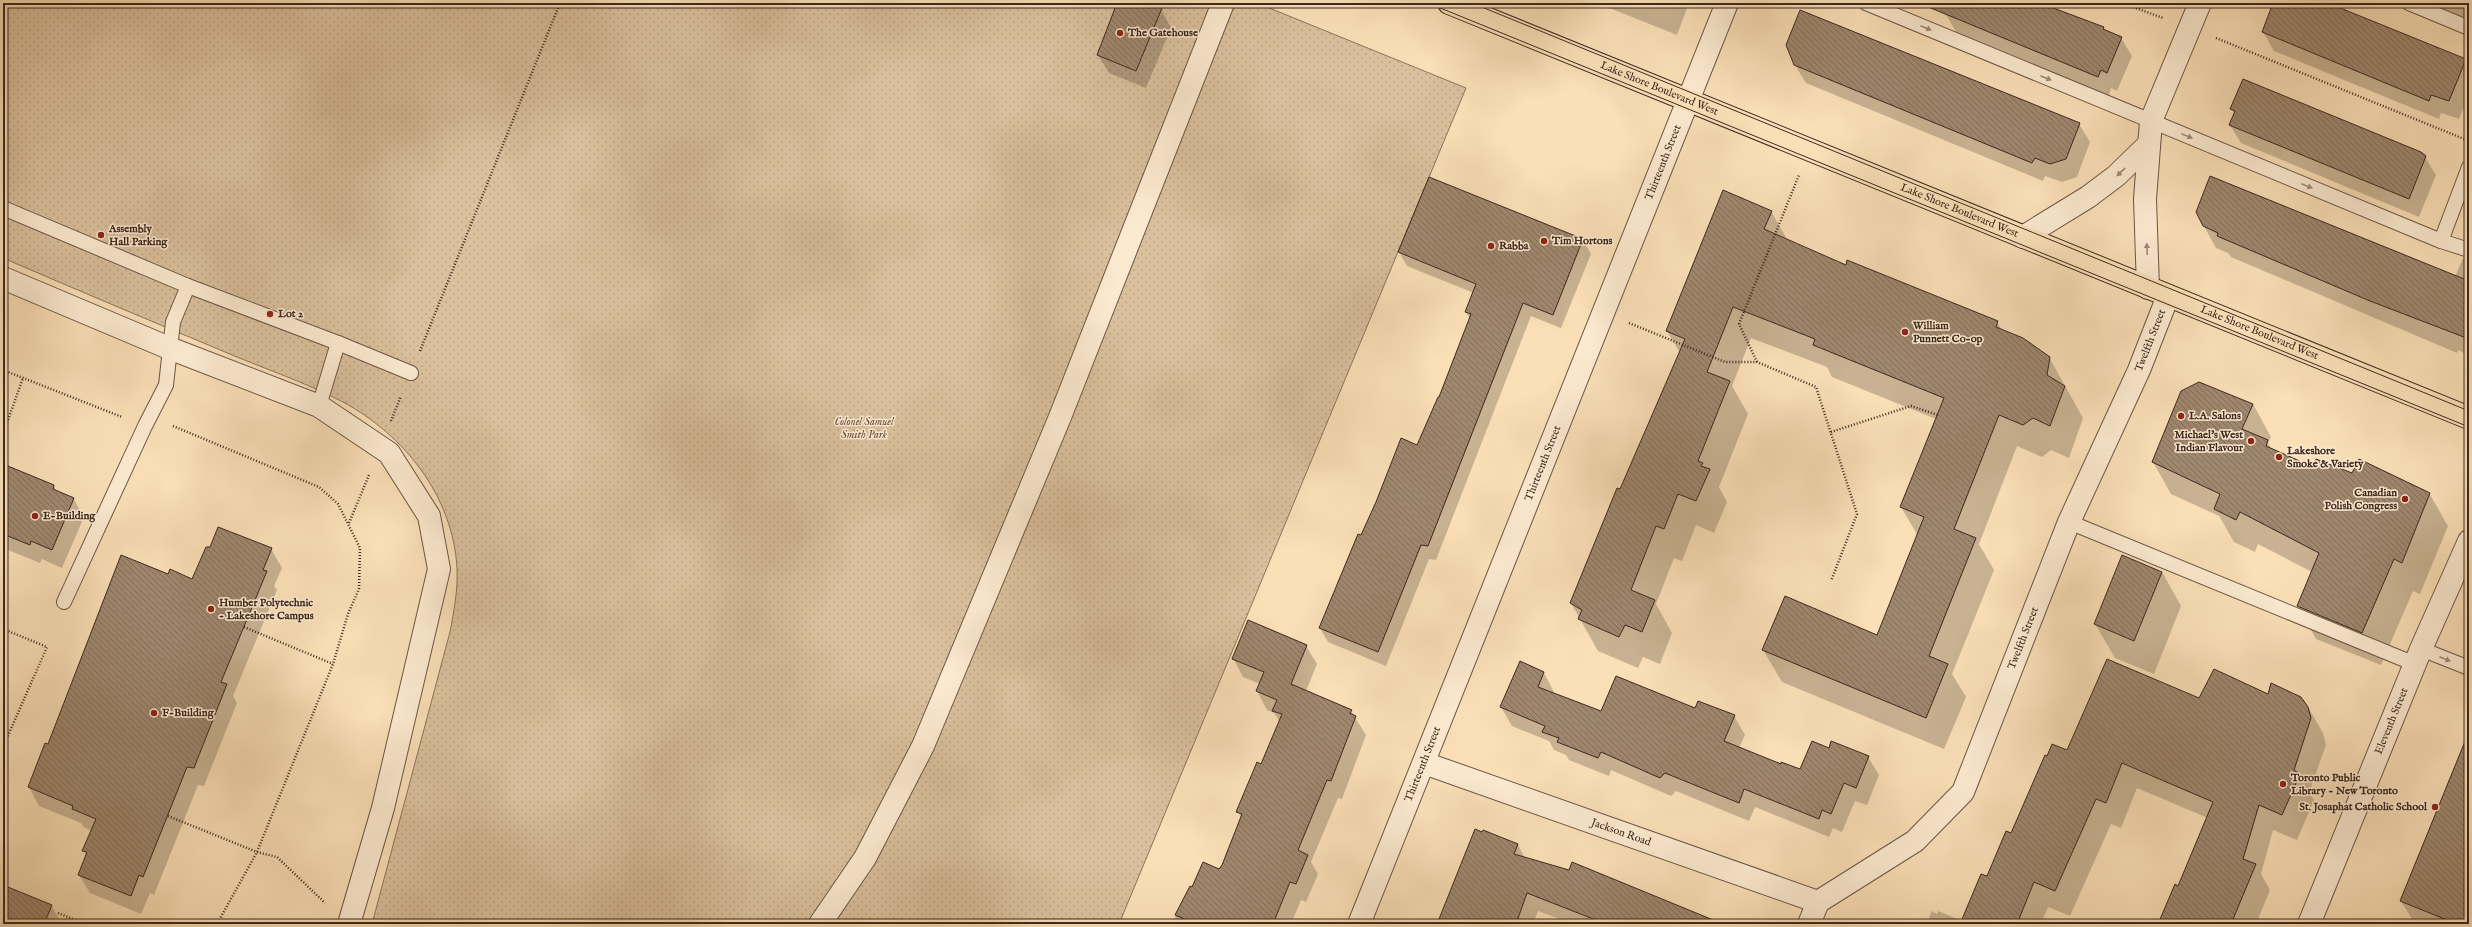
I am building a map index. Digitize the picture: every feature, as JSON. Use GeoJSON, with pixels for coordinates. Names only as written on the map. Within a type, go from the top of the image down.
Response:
{"type":"FeatureCollection","features":[{"type":"Feature","properties":{"kind":"main road","name":"Lake Shore Boulevard West"},"geometry":{"type":"LineString","coordinates":[[1449,3],[2469,418]]}},
{"type":"Feature","properties":{"kind":"street"},"geometry":{"type":"LineString","coordinates":[[820,924],[865,858],[923,746],[1060,417],[1223,3]]}},
{"type":"Feature","properties":{"kind":"street","name":"Thirteenth Street"},"geometry":{"type":"LineString","coordinates":[[1359,924],[1726,3]]}},
{"type":"Feature","properties":{"kind":"street","name":"Twelfth Street"},"geometry":{"type":"LineString","coordinates":[[1818,902],[1915,841],[1963,792],[2069,522],[2139,370],[2158,292],[2145,199],[2148,144],[2151,121],[2188,27],[2200,3]]}},
{"type":"Feature","properties":{"kind":"street"},"geometry":{"type":"LineString","coordinates":[[2023,237],[2088,197],[2116,176],[2148,144]]}},
{"type":"Feature","properties":{"kind":"street"},"geometry":{"type":"LineString","coordinates":[[3,278],[169,348],[319,406],[389,453],[429,516],[439,569],[383,808],[349,924]]}},
{"type":"Feature","properties":{"kind":"street","name":"Eleventh Street"},"geometry":{"type":"LineString","coordinates":[[2309,924],[2418,657],[2469,541]]}},
{"type":"Feature","properties":{"kind":"street","name":"Jackson Road"},"geometry":{"type":"LineString","coordinates":[[1424,763],[1818,902]]}},
{"type":"Feature","properties":{"kind":"street"},"geometry":{"type":"LineString","coordinates":[[1809,924],[1818,902]]}},
{"type":"Feature","properties":{"kind":"lane"},"geometry":{"type":"LineString","coordinates":[[1866,3],[1892,8],[2151,121],[2441,241],[2469,250]]}},
{"type":"Feature","properties":{"kind":"lane"},"geometry":{"type":"LineString","coordinates":[[2409,3],[2469,28]]}},
{"type":"Feature","properties":{"kind":"lane"},"geometry":{"type":"LineString","coordinates":[[2441,241],[2469,166]]}},
{"type":"Feature","properties":{"kind":"lane"},"geometry":{"type":"LineString","coordinates":[[3,208],[188,286],[338,343],[411,373]]}},
{"type":"Feature","properties":{"kind":"lane"},"geometry":{"type":"LineString","coordinates":[[64,602],[145,426],[166,385],[173,322],[188,286]]}},
{"type":"Feature","properties":{"kind":"lane"},"geometry":{"type":"LineString","coordinates":[[319,406],[338,343]]}},
{"type":"Feature","properties":{"kind":"lane"},"geometry":{"type":"LineString","coordinates":[[2069,522],[2418,657],[2469,668]]}},
{"type":"Feature","properties":{"kind":"path"},"geometry":{"type":"LineString","coordinates":[[349,523],[560,3]]}},
{"type":"Feature","properties":{"kind":"path"},"geometry":{"type":"LineString","coordinates":[[2122,3],[2188,27],[2469,142]]}},
{"type":"Feature","properties":{"kind":"path"},"geometry":{"type":"LineString","coordinates":[[1757,362],[1739,324],[1809,149]]}},
{"type":"Feature","properties":{"kind":"path"},"geometry":{"type":"LineString","coordinates":[[1602,312],[1725,362],[1757,362],[1816,387],[1858,514],[1832,581]]}},
{"type":"Feature","properties":{"kind":"path"},"geometry":{"type":"LineString","coordinates":[[3,370],[145,426],[175,426],[319,487],[338,504],[349,523],[360,548],[359,589],[348,614],[333,664],[257,852],[217,924]]}},
{"type":"Feature","properties":{"kind":"path"},"geometry":{"type":"LineString","coordinates":[[3,434],[23,378]]}},
{"type":"Feature","properties":{"kind":"path"},"geometry":{"type":"LineString","coordinates":[[1831,432],[1911,406],[1938,414]]}},
{"type":"Feature","properties":{"kind":"path"},"geometry":{"type":"LineString","coordinates":[[244,627],[333,664]]}},
{"type":"Feature","properties":{"kind":"path"},"geometry":{"type":"LineString","coordinates":[[3,629],[47,647],[3,747]]}},
{"type":"Feature","properties":{"kind":"path"},"geometry":{"type":"LineString","coordinates":[[168,816],[257,852],[277,857],[326,904]]}},
{"type":"Feature","properties":{"kind":"path"},"geometry":{"type":"LineString","coordinates":[[58,913],[85,924]]}},
{"type":"Feature","properties":{"kind":"green space","name":"Colonel Samuel Smith Park"},"geometry":{"type":"Polygon","coordinates":[[[3,3],[1257,3],[1466,88],[1119,924],[372,924],[450,632],[456,592],[457,568],[453,542],[446,516],[435,493],[421,470],[405,450],[386,432],[343,402],[328,394],[234,356],[3,258],[3,3]]]}},
{"type":"Feature","properties":{"kind":"building","name":"The Gatehouse"},"geometry":{"type":"Polygon","coordinates":[[[1117,3],[1164,3],[1136,71],[1097,55],[1117,3]]]}},
{"type":"Feature","properties":{"kind":"building"},"geometry":{"type":"Polygon","coordinates":[[[2040,3],[2104,27],[2103,29],[2122,37],[2107,73],[2101,70],[2098,77],[1921,4],[2040,3]]]}},
{"type":"Feature","properties":{"kind":"building"},"geometry":{"type":"Polygon","coordinates":[[[2273,3],[2328,3],[2466,59],[2449,101],[2431,95],[2429,101],[2262,32],[2273,3]]]}},
{"type":"Feature","properties":{"kind":"building"},"geometry":{"type":"Polygon","coordinates":[[[1800,10],[2080,123],[2066,159],[2050,164],[2035,158],[2032,163],[1794,65],[1786,45],[1800,10]]]}},
{"type":"Feature","properties":{"kind":"building"},"geometry":{"type":"Polygon","coordinates":[[[2243,79],[2421,152],[2426,156],[2409,199],[2229,125],[2235,111],[2230,109],[2243,79]]]}},
{"type":"Feature","properties":{"kind":"building"},"geometry":{"type":"Polygon","coordinates":[[[2210,176],[2469,281],[2469,339],[2370,301],[2217,236],[2218,233],[2203,226],[2196,212],[2210,176]]]}},
{"type":"Feature","properties":{"kind":"building"},"geometry":{"type":"Polygon","coordinates":[[[1429,177],[1583,239],[1553,315],[1523,303],[1428,546],[1421,545],[1378,652],[1319,628],[1358,534],[1361,535],[1376,502],[1401,438],[1417,445],[1439,397],[1471,314],[1465,312],[1476,284],[1398,252],[1429,177]]]}},
{"type":"Feature","properties":{"kind":"building"},"geometry":{"type":"Polygon","coordinates":[[[1723,190],[1772,211],[1764,229],[1846,265],[1847,260],[1998,321],[1996,327],[2023,338],[2050,357],[2047,375],[2065,386],[2050,426],[2033,418],[2023,425],[1999,415],[1954,529],[1976,538],[1929,656],[1948,664],[1926,718],[1762,650],[1785,596],[1877,635],[1924,517],[1900,507],[1944,398],[1813,345],[1815,339],[1733,307],[1707,372],[1730,381],[1698,461],[1703,463],[1701,466],[1710,469],[1696,501],[1678,494],[1664,529],[1656,526],[1631,590],[1655,600],[1642,632],[1625,625],[1619,637],[1578,619],[1582,610],[1570,603],[1617,488],[1620,489],[1685,339],[1666,331],[1723,190]]]}},
{"type":"Feature","properties":{"kind":"building"},"geometry":{"type":"Polygon","coordinates":[[[2199,382],[2253,404],[2242,429],[2268,440],[2266,446],[2313,467],[2316,459],[2352,473],[2359,459],[2430,493],[2402,563],[2394,559],[2362,633],[2297,606],[2319,553],[2240,512],[2236,520],[2214,509],[2220,494],[2152,462],[2181,391],[2199,382]]]}},
{"type":"Feature","properties":{"kind":"building","name":"E-Building"},"geometry":{"type":"Polygon","coordinates":[[[3,464],[54,485],[53,489],[74,498],[52,550],[31,541],[30,545],[3,534],[3,464]]]}},
{"type":"Feature","properties":{"kind":"building","name":"F-Building"},"geometry":{"type":"Polygon","coordinates":[[[218,527],[272,548],[263,570],[267,571],[221,682],[227,684],[194,768],[187,767],[143,877],[139,875],[131,896],[78,875],[87,852],[82,851],[96,819],[72,809],[73,806],[28,787],[45,743],[48,744],[121,555],[168,574],[170,569],[192,579],[206,547],[210,547],[218,527]]]}},
{"type":"Feature","properties":{"kind":"building"},"geometry":{"type":"Polygon","coordinates":[[[2122,555],[2162,572],[2134,641],[2094,624],[2122,555]]]}},
{"type":"Feature","properties":{"kind":"building"},"geometry":{"type":"Polygon","coordinates":[[[1248,620],[1307,645],[1291,684],[1352,710],[1350,713],[1356,716],[1331,781],[1327,780],[1298,850],[1308,855],[1296,884],[1290,882],[1273,924],[1196,924],[1175,915],[1190,886],[1192,887],[1203,862],[1219,869],[1222,865],[1242,814],[1236,812],[1257,762],[1261,764],[1282,714],[1272,711],[1277,700],[1256,691],[1264,672],[1232,659],[1248,620]]]}},
{"type":"Feature","properties":{"kind":"building"},"geometry":{"type":"Polygon","coordinates":[[[2107,659],[2199,698],[2214,669],[2268,694],[2271,683],[2301,697],[2308,707],[2311,718],[2294,770],[2300,774],[2282,815],[2259,805],[2243,859],[2256,864],[2231,924],[2158,924],[2175,884],[2178,886],[2213,802],[2122,763],[2106,803],[2096,799],[2055,891],[2034,882],[2017,924],[1960,924],[1981,874],[1987,876],[2006,831],[2011,833],[2045,755],[2047,756],[2052,744],[2067,750],[2107,659]]]}},
{"type":"Feature","properties":{"kind":"building"},"geometry":{"type":"Polygon","coordinates":[[[1520,661],[1544,672],[1538,687],[1601,711],[1616,676],[1695,708],[1698,701],[1735,715],[1724,741],[1781,764],[1781,762],[1800,769],[1812,741],[1829,748],[1831,741],[1869,756],[1856,788],[1844,783],[1831,814],[1822,810],[1819,819],[1744,789],[1739,803],[1665,773],[1660,778],[1601,752],[1598,758],[1557,742],[1559,738],[1542,732],[1545,726],[1500,707],[1520,661]]]}},
{"type":"Feature","properties":{"kind":"building"},"geometry":{"type":"Polygon","coordinates":[[[2468,734],[2469,924],[2457,924],[2400,901],[2468,734]]]}},
{"type":"Feature","properties":{"kind":"building"},"geometry":{"type":"Polygon","coordinates":[[[1475,829],[1482,832],[1483,830],[1518,844],[1514,854],[1569,870],[1572,862],[1723,924],[1606,924],[1527,893],[1516,924],[1437,924],[1475,829]]]}},
{"type":"Feature","properties":{"kind":"building"},"geometry":{"type":"Polygon","coordinates":[[[3,885],[52,905],[44,924],[3,924],[3,885]]]}},
{"type":"Feature","properties":{"kind":"tram line"},"geometry":{"type":"LineString","coordinates":[[1428,3],[2469,427]]}},
{"type":"Feature","properties":{"kind":"tram line"},"geometry":{"type":"LineString","coordinates":[[1472,3],[2469,411]]}},
{"type":"Feature","properties":{"kind":"place","name":"The Gatehouse"},"geometry":{"type":"Point","coordinates":[1120,33]}},
{"type":"Feature","properties":{"kind":"place","name":"Assembly Hall Parking"},"geometry":{"type":"Point","coordinates":[101,235]}},
{"type":"Feature","properties":{"kind":"place","name":"Tim Hortons"},"geometry":{"type":"Point","coordinates":[1544,241]}},
{"type":"Feature","properties":{"kind":"place","name":"Rabba"},"geometry":{"type":"Point","coordinates":[1491,246]}},
{"type":"Feature","properties":{"kind":"place","name":"Lot 2"},"geometry":{"type":"Point","coordinates":[270,314]}},
{"type":"Feature","properties":{"kind":"place","name":"William Punnett Co-op"},"geometry":{"type":"Point","coordinates":[1905,332]}},
{"type":"Feature","properties":{"kind":"place","name":"L.A. Salons"},"geometry":{"type":"Point","coordinates":[2181,416]}},
{"type":"Feature","properties":{"kind":"place","name":"Michael's West Indian Flavour"},"geometry":{"type":"Point","coordinates":[2251,441]}},
{"type":"Feature","properties":{"kind":"place","name":"Lakeshore Smoke & Variety"},"geometry":{"type":"Point","coordinates":[2279,457]}},
{"type":"Feature","properties":{"kind":"place","name":"Canadian Polish Congress"},"geometry":{"type":"Point","coordinates":[2405,499]}},
{"type":"Feature","properties":{"kind":"place","name":"E-Building"},"geometry":{"type":"Point","coordinates":[35,516]}},
{"type":"Feature","properties":{"kind":"place","name":"Humber Polytechnic - Lakeshore Campus"},"geometry":{"type":"Point","coordinates":[211,609]}},
{"type":"Feature","properties":{"kind":"place","name":"F-Building"},"geometry":{"type":"Point","coordinates":[154,713]}},
{"type":"Feature","properties":{"kind":"place","name":"Toronto Public Library - New Toronto"},"geometry":{"type":"Point","coordinates":[2283,784]}},
{"type":"Feature","properties":{"kind":"place","name":"St. Josaphat Catholic School"},"geometry":{"type":"Point","coordinates":[2435,807]}}]}
